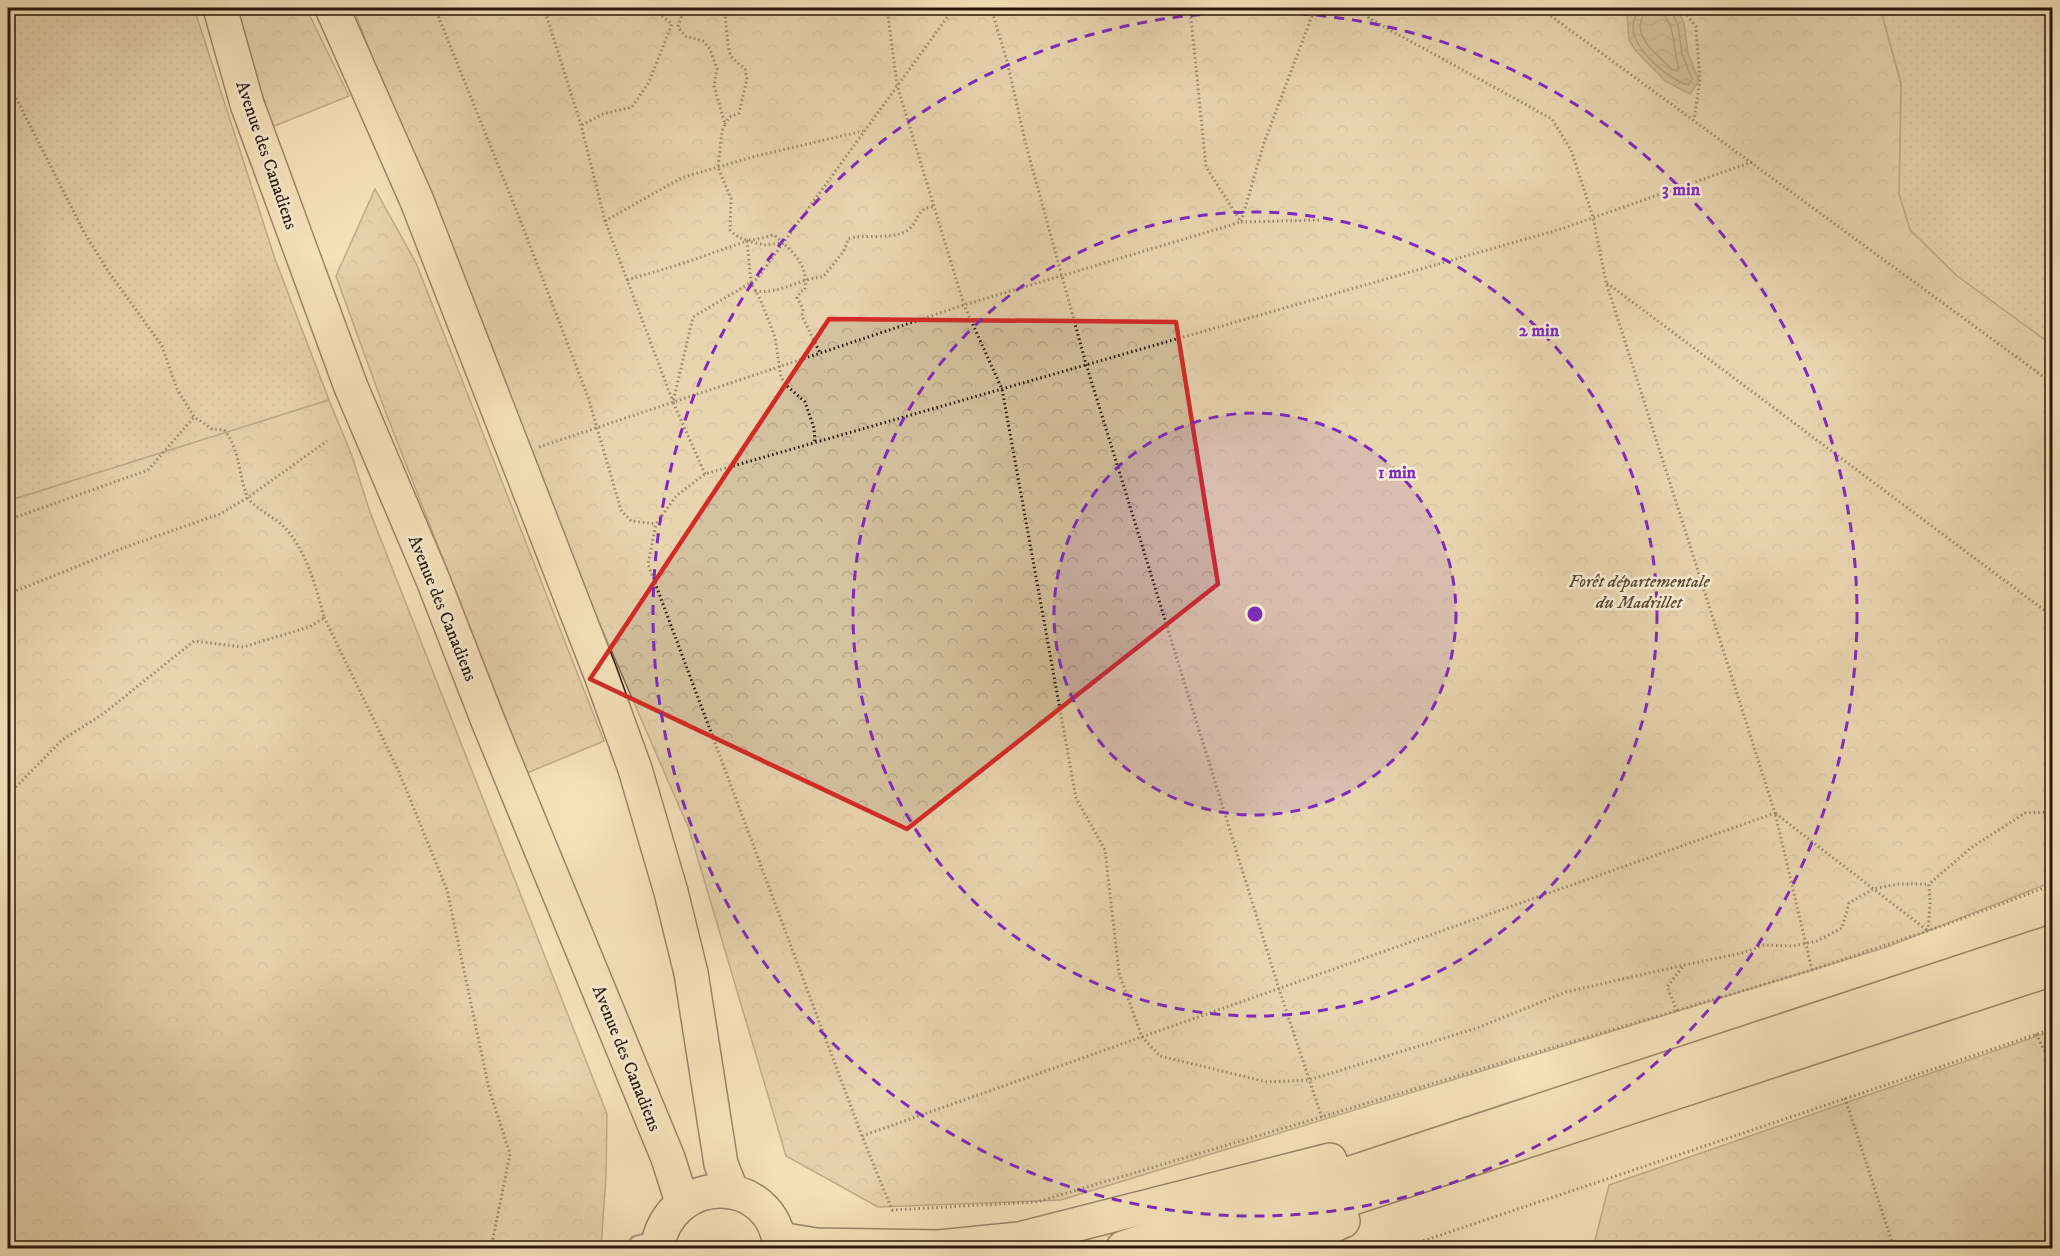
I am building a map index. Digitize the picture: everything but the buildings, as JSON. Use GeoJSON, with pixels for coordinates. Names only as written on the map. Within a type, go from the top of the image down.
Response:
{"type":"FeatureCollection","features":[{"type":"Feature","properties":{"kind":"highway"},"geometry":{"type":"LineString","coordinates":[[205,8],[247,104]]}},
{"type":"Feature","properties":{"kind":"highway","name":"Avenue des Canadiens"},"geometry":{"type":"LineString","coordinates":[[220,8],[247,104],[351,387],[433,580],[488,721],[668,1158],[682,1202]]}},
{"type":"Feature","properties":{"kind":"highway"},"geometry":{"type":"LineString","coordinates":[[332,8],[417,201],[601,675],[634,769],[671,892],[691,973],[721,1164],[732,1192]]}},
{"type":"Feature","properties":{"kind":"highway"},"geometry":{"type":"LineString","coordinates":[[1123,1248],[2052,942]]}},
{"type":"Feature","properties":{"kind":"highway"},"geometry":{"type":"LineString","coordinates":[[1200,1248],[2052,969]]}},
{"type":"Feature","properties":{"kind":"highway"},"geometry":{"type":"LineString","coordinates":[[649,1244],[682,1202],[698,1194],[714,1191],[732,1192],[748,1198],[762,1208],[773,1222],[780,1244],[939,1247],[1019,1239],[1383,1146],[1429,1148]]}},
{"type":"Feature","properties":{"kind":"highway"},"geometry":{"type":"LineString","coordinates":[[1282,1248],[1329,1227],[1436,1186],[1465,1161]]}},
{"type":"Feature","properties":{"kind":"path"},"geometry":{"type":"LineString","coordinates":[[435,8],[519,217],[598,427],[621,510],[631,521],[656,524]]}},
{"type":"Feature","properties":{"kind":"path"},"geometry":{"type":"LineString","coordinates":[[544,8],[581,125],[605,221],[673,402],[705,474]]}},
{"type":"Feature","properties":{"kind":"path"},"geometry":{"type":"LineString","coordinates":[[629,8],[639,8]]}},
{"type":"Feature","properties":{"kind":"path"},"geometry":{"type":"LineString","coordinates":[[581,125],[603,114],[632,107],[649,82],[672,24],[652,8]]}},
{"type":"Feature","properties":{"kind":"path"},"geometry":{"type":"LineString","coordinates":[[678,8],[681,17],[678,27],[685,36],[703,41],[710,49],[717,69],[714,86],[725,124]]}},
{"type":"Feature","properties":{"kind":"path"},"geometry":{"type":"LineString","coordinates":[[724,8],[728,49],[732,58],[745,69],[747,79],[739,113],[729,117],[722,131],[718,167],[731,199],[730,230],[737,237],[747,241],[764,245],[783,243]]}},
{"type":"Feature","properties":{"kind":"path"},"geometry":{"type":"LineString","coordinates":[[887,8],[897,85],[964,305],[1002,389],[1076,798],[1104,850],[1119,973],[1142,1037],[1160,1056],[1267,1082],[1310,1080],[1477,1028],[1566,992],[1742,954],[1764,945],[1793,946],[1817,941],[1842,928],[1849,903],[1873,889],[1898,884],[1929,884],[1972,847],[2025,813],[2052,812]]}},
{"type":"Feature","properties":{"kind":"path"},"geometry":{"type":"LineString","coordinates":[[673,402],[693,317],[757,279],[954,8]]}},
{"type":"Feature","properties":{"kind":"path"},"geometry":{"type":"LineString","coordinates":[[991,8],[1086,364],[1279,988],[1322,1118]]}},
{"type":"Feature","properties":{"kind":"path"},"geometry":{"type":"LineString","coordinates":[[1190,8],[1206,167],[1242,222]]}},
{"type":"Feature","properties":{"kind":"path"},"geometry":{"type":"LineString","coordinates":[[1242,222],[1264,143],[1315,8]]}},
{"type":"Feature","properties":{"kind":"path"},"geometry":{"type":"LineString","coordinates":[[1359,8],[1370,19],[1552,119],[1570,150],[1593,217],[1606,282],[1775,813],[1812,970]]}},
{"type":"Feature","properties":{"kind":"path"},"geometry":{"type":"LineString","coordinates":[[1540,8],[2052,383]]}},
{"type":"Feature","properties":{"kind":"path"},"geometry":{"type":"LineString","coordinates":[[1545,11],[1557,8]]}},
{"type":"Feature","properties":{"kind":"path"},"geometry":{"type":"LineString","coordinates":[[1682,8],[1696,27],[1700,80],[1694,120]]}},
{"type":"Feature","properties":{"kind":"path"},"geometry":{"type":"LineString","coordinates":[[8,82],[84,232],[108,271],[162,346],[177,389],[194,417],[212,429],[224,430],[232,439],[247,498],[284,526],[300,550],[319,592],[323,615],[399,772],[447,890],[489,1089],[510,1154],[491,1248]]}},
{"type":"Feature","properties":{"kind":"path"},"geometry":{"type":"LineString","coordinates":[[605,221],[681,178],[756,156],[864,131]]}},
{"type":"Feature","properties":{"kind":"path"},"geometry":{"type":"LineString","coordinates":[[1752,162],[1564,228],[705,474],[676,496],[656,524],[648,564],[862,1136],[892,1210],[1038,1202],[1812,970],[1928,931],[2052,885]]}},
{"type":"Feature","properties":{"kind":"path"},"geometry":{"type":"LineString","coordinates":[[755,291],[764,292],[793,286],[804,279],[823,277],[844,251],[848,239],[884,237],[908,230],[922,210],[934,207]]}},
{"type":"Feature","properties":{"kind":"path"},"geometry":{"type":"LineString","coordinates":[[538,447],[964,305],[1242,222],[1319,220]]}},
{"type":"Feature","properties":{"kind":"path"},"geometry":{"type":"LineString","coordinates":[[627,280],[747,241],[774,236],[795,253],[801,263],[805,290],[801,291],[797,298],[803,309],[802,316],[820,353]]}},
{"type":"Feature","properties":{"kind":"path"},"geometry":{"type":"LineString","coordinates":[[747,241],[751,284],[775,337],[779,367],[786,385],[805,402],[814,428],[815,443]]}},
{"type":"Feature","properties":{"kind":"path"},"geometry":{"type":"LineString","coordinates":[[1606,282],[2052,616]]}},
{"type":"Feature","properties":{"kind":"path"},"geometry":{"type":"LineString","coordinates":[[8,520],[148,470],[194,417]]}},
{"type":"Feature","properties":{"kind":"path"},"geometry":{"type":"LineString","coordinates":[[8,594],[123,548],[220,514],[247,498],[327,441]]}},
{"type":"Feature","properties":{"kind":"path"},"geometry":{"type":"LineString","coordinates":[[8,795],[62,740],[103,714],[194,641],[243,646],[309,627],[324,618],[323,615]]}},
{"type":"Feature","properties":{"kind":"path"},"geometry":{"type":"LineString","coordinates":[[1775,813],[1928,931]]}},
{"type":"Feature","properties":{"kind":"path"},"geometry":{"type":"LineString","coordinates":[[862,1136],[1775,813]]}},
{"type":"Feature","properties":{"kind":"path"},"geometry":{"type":"LineString","coordinates":[[1928,931],[1929,884]]}},
{"type":"Feature","properties":{"kind":"path"},"geometry":{"type":"LineString","coordinates":[[1677,1011],[1667,987],[1684,965]]}},
{"type":"Feature","properties":{"kind":"path"},"geometry":{"type":"LineString","coordinates":[[1402,1248],[2052,1029]]}},
{"type":"Feature","properties":{"kind":"path"},"geometry":{"type":"LineString","coordinates":[[2036,1034],[2052,1065]]}},
{"type":"Feature","properties":{"kind":"path"},"geometry":{"type":"LineString","coordinates":[[1845,1098],[1894,1248]]}},
{"type":"Feature","properties":{"kind":"highlighted area"},"geometry":{"type":"Polygon","coordinates":[[[829,319],[1176,322],[1218,584],[907,829],[590,679],[829,319]]]}},
{"type":"Feature","properties":{"kind":"green space"},"geometry":{"type":"Polygon","coordinates":[[[8,8],[194,8],[275,259],[329,400],[8,501],[8,8]]]}},
{"type":"Feature","properties":{"kind":"green space"},"geometry":{"type":"Polygon","coordinates":[[[235,8],[306,8],[349,96],[272,127],[235,8]]]}},
{"type":"Feature","properties":{"kind":"green space","name":"Forêt départementale du Madrillet"},"geometry":{"type":"Polygon","coordinates":[[[353,8],[1880,8],[1901,84],[1899,194],[1910,230],[1957,276],[2052,345],[2052,882],[1887,947],[1061,1200],[878,1207],[786,1156],[689,829],[548,505],[353,8]]]}},
{"type":"Feature","properties":{"kind":"green space"},"geometry":{"type":"Polygon","coordinates":[[[1880,8],[2052,8],[2052,345],[1957,276],[1910,230],[1899,194],[1901,83],[1880,8]]]}},
{"type":"Feature","properties":{"kind":"green space"},"geometry":{"type":"Polygon","coordinates":[[[375,189],[416,263],[604,741],[527,773],[384,408],[336,276],[375,189]]]}},
{"type":"Feature","properties":{"kind":"green space"},"geometry":{"type":"Polygon","coordinates":[[[329,400],[352,456],[370,512],[607,1114],[601,1248],[8,1248],[8,501],[329,400]]]}},
{"type":"Feature","properties":{"kind":"green space"},"geometry":{"type":"Polygon","coordinates":[[[2052,1031],[2052,1248],[1593,1248],[1609,1185],[2052,1031]]]}},
{"type":"Feature","properties":{"kind":"water"},"geometry":{"type":"Polygon","coordinates":[[[1635,8],[1673,8],[1679,12],[1684,23],[1688,53],[1699,81],[1690,94],[1665,81],[1636,51],[1629,40],[1627,14],[1635,8]]]}}]}
